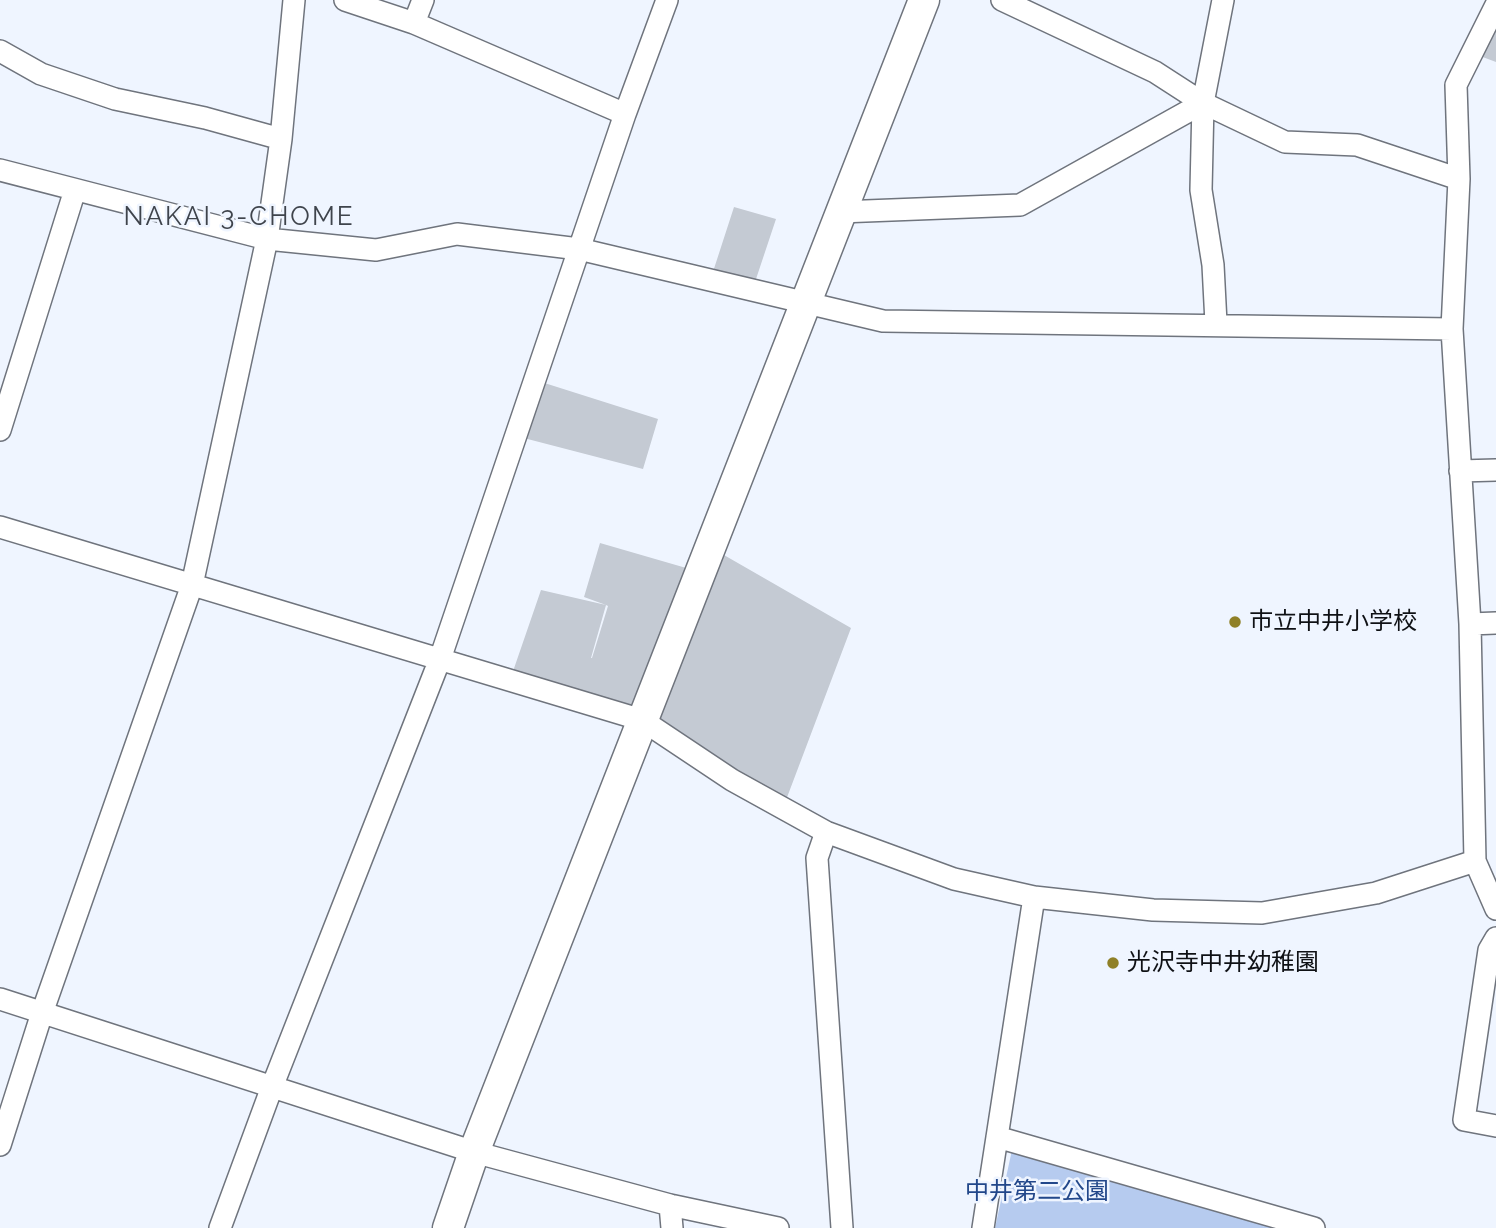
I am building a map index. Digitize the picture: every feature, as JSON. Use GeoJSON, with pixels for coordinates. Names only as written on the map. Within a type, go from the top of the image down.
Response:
{"type":"FeatureCollection","features":[{"type":"Feature","properties":{"kind":"street"},"geometry":{"type":"LineString","coordinates":[[0,1145],[42,1013],[192,584],[267,239],[281,139],[294,0]]}},
{"type":"Feature","properties":{"kind":"street"},"geometry":{"type":"LineString","coordinates":[[345,0],[414,23],[625,114]]}},
{"type":"Feature","properties":{"kind":"street"},"geometry":{"type":"LineString","coordinates":[[414,23],[423,0]]}},
{"type":"Feature","properties":{"kind":"street"},"geometry":{"type":"LineString","coordinates":[[220,1228],[272,1087],[440,659],[625,114],[667,0]]}},
{"type":"Feature","properties":{"kind":"street"},"geometry":{"type":"LineString","coordinates":[[448,1228],[474,1152],[924,0]]}},
{"type":"Feature","properties":{"kind":"street"},"geometry":{"type":"LineString","coordinates":[[1002,0],[1155,72],[1203,103],[1285,142],[1357,145],[1459,179]]}},
{"type":"Feature","properties":{"kind":"street"},"geometry":{"type":"LineString","coordinates":[[1216,323],[1213,265],[1201,190],[1203,103],[1223,0]]}},
{"type":"Feature","properties":{"kind":"street"},"geometry":{"type":"LineString","coordinates":[[1496,5],[1456,85],[1459,179],[1452,329],[1470,624],[1475,861],[1496,909]]}},
{"type":"Feature","properties":{"kind":"street"},"geometry":{"type":"LineString","coordinates":[[0,51],[41,74],[116,99],[205,118],[281,139]]}},
{"type":"Feature","properties":{"kind":"street"},"geometry":{"type":"LineString","coordinates":[[840,212],[1020,205],[1203,103]]}},
{"type":"Feature","properties":{"kind":"street"},"geometry":{"type":"LineString","coordinates":[[0,170],[267,239],[376,250],[457,234],[579,249],[883,321],[1216,323],[1452,329]]}},
{"type":"Feature","properties":{"kind":"street"},"geometry":{"type":"LineString","coordinates":[[0,430],[75,190]]}},
{"type":"Feature","properties":{"kind":"street"},"geometry":{"type":"LineString","coordinates":[[1460,471],[1496,470]]}},
{"type":"Feature","properties":{"kind":"street"},"geometry":{"type":"LineString","coordinates":[[0,527],[642,720],[732,780],[827,832],[954,879],[1034,897],[1153,910],[1262,913],[1376,892],[1475,861]]}},
{"type":"Feature","properties":{"kind":"street"},"geometry":{"type":"LineString","coordinates":[[1470,624],[1496,623]]}},
{"type":"Feature","properties":{"kind":"street"},"geometry":{"type":"LineString","coordinates":[[827,832],[817,858],[842,1228]]}},
{"type":"Feature","properties":{"kind":"street"},"geometry":{"type":"LineString","coordinates":[[983,1228],[1034,897]]}},
{"type":"Feature","properties":{"kind":"street"},"geometry":{"type":"LineString","coordinates":[[1496,939],[1489,950],[1464,1120],[1496,1126]]}},
{"type":"Feature","properties":{"kind":"street"},"geometry":{"type":"LineString","coordinates":[[0,999],[474,1152],[670,1205],[778,1228]]}},
{"type":"Feature","properties":{"kind":"street"},"geometry":{"type":"LineString","coordinates":[[997,1137],[1314,1228]]}},
{"type":"Feature","properties":{"kind":"street"},"geometry":{"type":"LineString","coordinates":[[670,1205],[672,1228]]}},
{"type":"Feature","properties":{"kind":"green space","name":"中井第二公園"},"geometry":{"type":"Polygon","coordinates":[[[1012,1150],[1284,1228],[995,1228],[1012,1150]]]}},
{"type":"Feature","properties":{"kind":"building"},"geometry":{"type":"Polygon","coordinates":[[[1496,5],[1496,62],[1472,53],[1496,5]]]}},
{"type":"Feature","properties":{"kind":"building"},"geometry":{"type":"Polygon","coordinates":[[[734,207],[776,219],[752,291],[710,281],[734,207]]]}},
{"type":"Feature","properties":{"kind":"building"},"geometry":{"type":"Polygon","coordinates":[[[535,380],[658,419],[643,469],[516,436],[535,380]]]}},
{"type":"Feature","properties":{"kind":"building"},"geometry":{"type":"Polygon","coordinates":[[[600,543],[700,572],[710,547],[851,628],[783,808],[642,720],[510,680],[541,590],[606,605],[584,597],[600,543]],[[606,605],[591,658],[592,658],[608,606],[606,605]]]}},
{"type":"Feature","properties":{"kind":"place","name":"市立中井小学校"},"geometry":{"type":"Point","coordinates":[1235,622]}},
{"type":"Feature","properties":{"kind":"place","name":"光沢寺中井幼稚園"},"geometry":{"type":"Point","coordinates":[1113,963]}},
{"type":"Feature","properties":{"kind":"district","name":"NAKAI 3-CHOME"},"geometry":{"type":"Point","coordinates":[239,217]}}]}
